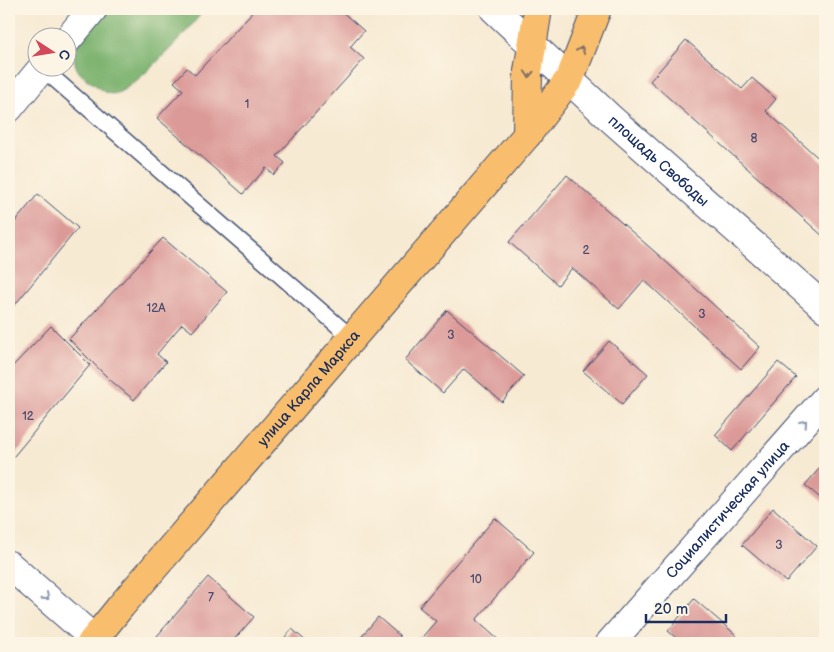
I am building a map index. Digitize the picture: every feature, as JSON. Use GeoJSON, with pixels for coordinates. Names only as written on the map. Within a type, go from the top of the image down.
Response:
{"type":"FeatureCollection","features":[{"type":"Feature","properties":{"kind":"main road"},"geometry":{"type":"LineString","coordinates":[[527,135],[528,70],[538,9]]}},
{"type":"Feature","properties":{"kind":"main road","name":"улица Карла Маркса"},"geometry":{"type":"LineString","coordinates":[[95,642],[127,598],[527,135],[570,78],[598,9]]}},
{"type":"Feature","properties":{"kind":"street"},"geometry":{"type":"LineString","coordinates":[[77,28],[93,9]]}},
{"type":"Feature","properties":{"kind":"street","name":"площадь Свободы"},"geometry":{"type":"LineString","coordinates":[[494,9],[570,78],[609,117],[825,308]]}},
{"type":"Feature","properties":{"kind":"street"},"geometry":{"type":"LineString","coordinates":[[9,108],[34,78]]}},
{"type":"Feature","properties":{"kind":"street","name":"Социалистическая улица"},"geometry":{"type":"LineString","coordinates":[[610,643],[825,399]]}},
{"type":"Feature","properties":{"kind":"street"},"geometry":{"type":"LineString","coordinates":[[9,565],[95,642]]}},
{"type":"Feature","properties":{"kind":"lane"},"geometry":{"type":"LineString","coordinates":[[53,78],[352,338]]}},
{"type":"Feature","properties":{"kind":"green space"},"geometry":{"type":"Polygon","coordinates":[[[102,9],[204,9],[177,42],[150,69],[126,88],[113,94],[104,92],[86,79],[78,70],[78,44],[85,31],[102,9]]]}},
{"type":"Feature","properties":{"kind":"building"},"geometry":{"type":"Polygon","coordinates":[[[255,9],[339,9],[364,31],[350,47],[364,59],[277,156],[285,163],[274,175],[266,168],[243,194],[157,118],[183,90],[174,82],[187,68],[195,75],[255,9]]]}},
{"type":"Feature","properties":{"kind":"building"},"geometry":{"type":"Polygon","coordinates":[[[686,40],[742,89],[752,78],[776,99],[766,111],[825,164],[825,238],[650,81],[686,40]]]}},
{"type":"Feature","properties":{"kind":"building"},"geometry":{"type":"Polygon","coordinates":[[[567,175],[760,347],[741,369],[644,280],[619,309],[572,268],[558,285],[509,242],[567,175]]]}},
{"type":"Feature","properties":{"kind":"building"},"geometry":{"type":"Polygon","coordinates":[[[38,194],[78,228],[9,312],[9,229],[38,194]]]}},
{"type":"Feature","properties":{"kind":"building"},"geometry":{"type":"Polygon","coordinates":[[[163,238],[227,292],[192,332],[182,324],[157,354],[166,362],[134,400],[109,379],[69,339],[163,238]]]}},
{"type":"Feature","properties":{"kind":"building"},"geometry":{"type":"Polygon","coordinates":[[[447,310],[524,376],[502,402],[464,369],[443,393],[405,360],[447,310]]]}},
{"type":"Feature","properties":{"kind":"building"},"geometry":{"type":"Polygon","coordinates":[[[51,326],[90,365],[9,462],[9,370],[51,326]]]}},
{"type":"Feature","properties":{"kind":"building"},"geometry":{"type":"Polygon","coordinates":[[[609,341],[648,374],[622,404],[583,371],[609,341]]]}},
{"type":"Feature","properties":{"kind":"building"},"geometry":{"type":"Polygon","coordinates":[[[778,362],[796,377],[732,451],[715,435],[778,362]]]}},
{"type":"Feature","properties":{"kind":"building"},"geometry":{"type":"Polygon","coordinates":[[[825,462],[825,502],[805,485],[825,462]]]}},
{"type":"Feature","properties":{"kind":"building"},"geometry":{"type":"Polygon","coordinates":[[[773,508],[817,546],[786,582],[742,545],[773,508]]]}},
{"type":"Feature","properties":{"kind":"building"},"geometry":{"type":"Polygon","coordinates":[[[495,518],[534,552],[476,620],[502,643],[417,643],[436,621],[419,607],[495,518]]]}},
{"type":"Feature","properties":{"kind":"building"},"geometry":{"type":"Polygon","coordinates":[[[208,577],[254,617],[231,643],[151,643],[208,577]]]}},
{"type":"Feature","properties":{"kind":"building"},"geometry":{"type":"Polygon","coordinates":[[[694,599],[736,635],[729,643],[682,643],[668,631],[694,599]]]}},
{"type":"Feature","properties":{"kind":"building"},"geometry":{"type":"Polygon","coordinates":[[[378,617],[400,636],[394,643],[356,643],[378,617]]]}},
{"type":"Feature","properties":{"kind":"building"},"geometry":{"type":"Polygon","coordinates":[[[292,629],[308,643],[280,643],[292,629]]]}}]}
